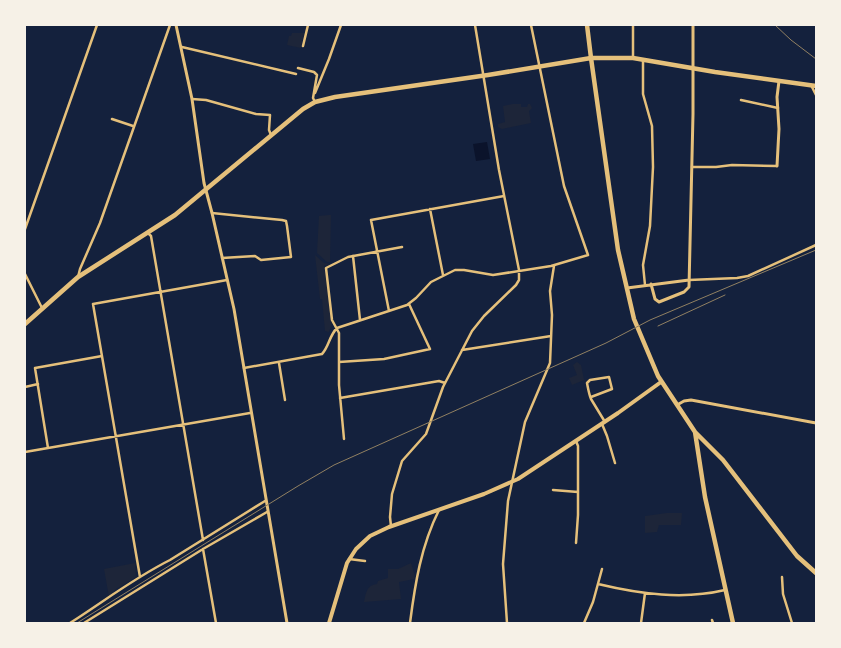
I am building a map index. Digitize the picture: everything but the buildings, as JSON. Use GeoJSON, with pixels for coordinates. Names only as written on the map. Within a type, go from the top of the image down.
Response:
{"type":"FeatureCollection","features":[{"type":"Feature","properties":{"kind":"main road"},"geometry":{"type":"LineString","coordinates":[[587,25],[619,258],[637,327],[661,382],[695,432],[723,460],[797,556],[816,573]]}},
{"type":"Feature","properties":{"kind":"main road"},"geometry":{"type":"LineString","coordinates":[[25,324],[78,277],[175,215],[271,135],[315,102],[340,96],[484,76],[591,58],[633,58],[694,69],[814,86]]}},
{"type":"Feature","properties":{"kind":"main road"},"geometry":{"type":"LineString","coordinates":[[329,623],[344,568],[356,549],[366,539],[391,526],[513,482],[603,423],[661,382]]}},
{"type":"Feature","properties":{"kind":"main road"},"geometry":{"type":"LineString","coordinates":[[695,432],[705,497],[733,623]]}},
{"type":"Feature","properties":{"kind":"street"},"geometry":{"type":"LineString","coordinates":[[25,228],[97,25]]}},
{"type":"Feature","properties":{"kind":"street"},"geometry":{"type":"LineString","coordinates":[[78,277],[100,223],[170,25]]}},
{"type":"Feature","properties":{"kind":"street"},"geometry":{"type":"LineString","coordinates":[[176,25],[192,99],[205,189],[234,310],[287,623]]}},
{"type":"Feature","properties":{"kind":"street"},"geometry":{"type":"LineString","coordinates":[[303,46],[308,25]]}},
{"type":"Feature","properties":{"kind":"street"},"geometry":{"type":"LineString","coordinates":[[315,92],[330,59],[341,25]]}},
{"type":"Feature","properties":{"kind":"street"},"geometry":{"type":"LineString","coordinates":[[391,526],[392,494],[400,464],[405,456],[424,438],[445,383],[478,322],[519,280],[519,270],[475,25]]}},
{"type":"Feature","properties":{"kind":"street"},"geometry":{"type":"LineString","coordinates":[[243,368],[322,354],[337,328],[409,304],[428,284],[443,275],[458,270],[487,275],[554,266],[588,255],[564,186],[531,25]]}},
{"type":"Feature","properties":{"kind":"street"},"geometry":{"type":"LineString","coordinates":[[633,25],[633,58]]}},
{"type":"Feature","properties":{"kind":"street"},"geometry":{"type":"LineString","coordinates":[[651,284],[655,299],[659,302],[686,290],[688,287],[694,69],[693,25]]}},
{"type":"Feature","properties":{"kind":"street"},"geometry":{"type":"LineString","coordinates":[[182,47],[296,74]]}},
{"type":"Feature","properties":{"kind":"street"},"geometry":{"type":"LineString","coordinates":[[643,60],[643,94],[652,126],[653,167],[651,216],[644,265],[645,285]]}},
{"type":"Feature","properties":{"kind":"street"},"geometry":{"type":"LineString","coordinates":[[298,68],[314,72],[317,75],[315,102]]}},
{"type":"Feature","properties":{"kind":"street"},"geometry":{"type":"LineString","coordinates":[[692,167],[729,165],[777,166],[779,82]]}},
{"type":"Feature","properties":{"kind":"street"},"geometry":{"type":"LineString","coordinates":[[814,86],[816,95]]}},
{"type":"Feature","properties":{"kind":"street"},"geometry":{"type":"LineString","coordinates":[[192,99],[206,100],[256,114],[270,115],[269,130],[271,135]]}},
{"type":"Feature","properties":{"kind":"street"},"geometry":{"type":"LineString","coordinates":[[741,100],[778,108]]}},
{"type":"Feature","properties":{"kind":"street"},"geometry":{"type":"LineString","coordinates":[[112,119],[133,126]]}},
{"type":"Feature","properties":{"kind":"street"},"geometry":{"type":"LineString","coordinates":[[389,311],[370,220],[505,196]]}},
{"type":"Feature","properties":{"kind":"street"},"geometry":{"type":"LineString","coordinates":[[430,209],[443,275]]}},
{"type":"Feature","properties":{"kind":"street"},"geometry":{"type":"LineString","coordinates":[[212,214],[223,213],[282,220],[286,221],[287,225],[290,256],[261,260],[256,256],[222,258]]}},
{"type":"Feature","properties":{"kind":"street"},"geometry":{"type":"LineString","coordinates":[[148,233],[151,236],[203,540]]}},
{"type":"Feature","properties":{"kind":"street"},"geometry":{"type":"LineString","coordinates":[[627,288],[689,280],[748,276],[816,245]]}},
{"type":"Feature","properties":{"kind":"street"},"geometry":{"type":"LineString","coordinates":[[344,439],[340,398],[338,333],[332,320],[326,269],[348,257],[402,247]]}},
{"type":"Feature","properties":{"kind":"street"},"geometry":{"type":"LineString","coordinates":[[353,256],[360,320]]}},
{"type":"Feature","properties":{"kind":"street"},"geometry":{"type":"LineString","coordinates":[[507,623],[503,564],[508,501],[525,422],[550,363],[550,291],[554,266]]}},
{"type":"Feature","properties":{"kind":"street"},"geometry":{"type":"LineString","coordinates":[[25,274],[42,308]]}},
{"type":"Feature","properties":{"kind":"street"},"geometry":{"type":"LineString","coordinates":[[140,576],[93,304],[227,280]]}},
{"type":"Feature","properties":{"kind":"street"},"geometry":{"type":"LineString","coordinates":[[339,362],[384,358],[430,349],[409,304]]}},
{"type":"Feature","properties":{"kind":"street"},"geometry":{"type":"LineString","coordinates":[[462,350],[551,336]]}},
{"type":"Feature","properties":{"kind":"street"},"geometry":{"type":"LineString","coordinates":[[48,448],[35,368],[102,356]]}},
{"type":"Feature","properties":{"kind":"street"},"geometry":{"type":"LineString","coordinates":[[279,363],[285,400]]}},
{"type":"Feature","properties":{"kind":"street"},"geometry":{"type":"LineString","coordinates":[[591,397],[612,389],[609,377],[588,381],[587,383],[591,397],[603,423],[615,463]]}},
{"type":"Feature","properties":{"kind":"street"},"geometry":{"type":"LineString","coordinates":[[340,398],[439,381],[445,383]]}},
{"type":"Feature","properties":{"kind":"street"},"geometry":{"type":"LineString","coordinates":[[25,386],[38,384]]}},
{"type":"Feature","properties":{"kind":"street"},"geometry":{"type":"LineString","coordinates":[[677,405],[684,401],[693,400],[816,422]]}},
{"type":"Feature","properties":{"kind":"street"},"geometry":{"type":"LineString","coordinates":[[25,452],[250,413]]}},
{"type":"Feature","properties":{"kind":"street"},"geometry":{"type":"LineString","coordinates":[[576,441],[578,446],[576,543]]}},
{"type":"Feature","properties":{"kind":"street"},"geometry":{"type":"LineString","coordinates":[[553,490],[578,492]]}},
{"type":"Feature","properties":{"kind":"street"},"geometry":{"type":"LineString","coordinates":[[70,623],[140,576],[203,540],[265,501]]}},
{"type":"Feature","properties":{"kind":"street"},"geometry":{"type":"LineString","coordinates":[[410,623],[415,585],[424,548],[440,509]]}},
{"type":"Feature","properties":{"kind":"street"},"geometry":{"type":"LineString","coordinates":[[84,623],[203,549],[267,512]]}},
{"type":"Feature","properties":{"kind":"street"},"geometry":{"type":"LineString","coordinates":[[203,549],[216,623]]}},
{"type":"Feature","properties":{"kind":"street"},"geometry":{"type":"LineString","coordinates":[[349,559],[365,560]]}},
{"type":"Feature","properties":{"kind":"street"},"geometry":{"type":"LineString","coordinates":[[584,623],[602,569]]}},
{"type":"Feature","properties":{"kind":"street"},"geometry":{"type":"LineString","coordinates":[[782,577],[784,594],[792,623]]}},
{"type":"Feature","properties":{"kind":"street"},"geometry":{"type":"LineString","coordinates":[[598,584],[645,593],[695,596],[726,590]]}},
{"type":"Feature","properties":{"kind":"street"},"geometry":{"type":"LineString","coordinates":[[641,623],[645,593]]}},
{"type":"Feature","properties":{"kind":"shaded area"},"geometry":{"type":"Polygon","coordinates":[[[292,33],[304,33],[301,48],[287,45],[289,36],[292,33]]]}},
{"type":"Feature","properties":{"kind":"shaded area"},"geometry":{"type":"Polygon","coordinates":[[[521,104],[521,107],[527,107],[530,104],[532,108],[529,111],[531,123],[502,129],[498,127],[498,124],[505,122],[503,106],[521,104]]]}},
{"type":"Feature","properties":{"kind":"shaded area"},"geometry":{"type":"Polygon","coordinates":[[[487,142],[490,159],[476,161],[473,144],[487,142]]]}},
{"type":"Feature","properties":{"kind":"shaded area"},"geometry":{"type":"Polygon","coordinates":[[[331,215],[330,262],[327,262],[317,253],[319,216],[331,215]]]}},
{"type":"Feature","properties":{"kind":"shaded area"},"geometry":{"type":"Polygon","coordinates":[[[315,255],[324,263],[330,264],[324,266],[332,324],[329,332],[325,331],[315,255]]]}},
{"type":"Feature","properties":{"kind":"shaded area"},"geometry":{"type":"Polygon","coordinates":[[[577,362],[581,365],[584,380],[572,385],[569,378],[577,375],[573,365],[577,362]]]}},
{"type":"Feature","properties":{"kind":"shaded area"},"geometry":{"type":"Polygon","coordinates":[[[682,513],[681,525],[659,525],[657,532],[645,533],[645,516],[682,513]]]}},
{"type":"Feature","properties":{"kind":"shaded area"},"geometry":{"type":"Polygon","coordinates":[[[135,563],[136,577],[116,589],[109,597],[104,569],[135,563]]]}},
{"type":"Feature","properties":{"kind":"shaded area"},"geometry":{"type":"Polygon","coordinates":[[[411,563],[415,576],[414,579],[399,582],[401,599],[364,602],[369,587],[377,584],[378,581],[388,578],[388,569],[398,569],[411,563]]]}},
{"type":"Feature","properties":{"kind":"railway"},"geometry":{"type":"LineString","coordinates":[[775,25],[816,59]]}},
{"type":"Feature","properties":{"kind":"railway"},"geometry":{"type":"LineString","coordinates":[[77,623],[334,465],[606,343],[650,320],[816,250]]}},
{"type":"Feature","properties":{"kind":"railway"},"geometry":{"type":"LineString","coordinates":[[658,326],[725,295]]}}]}
